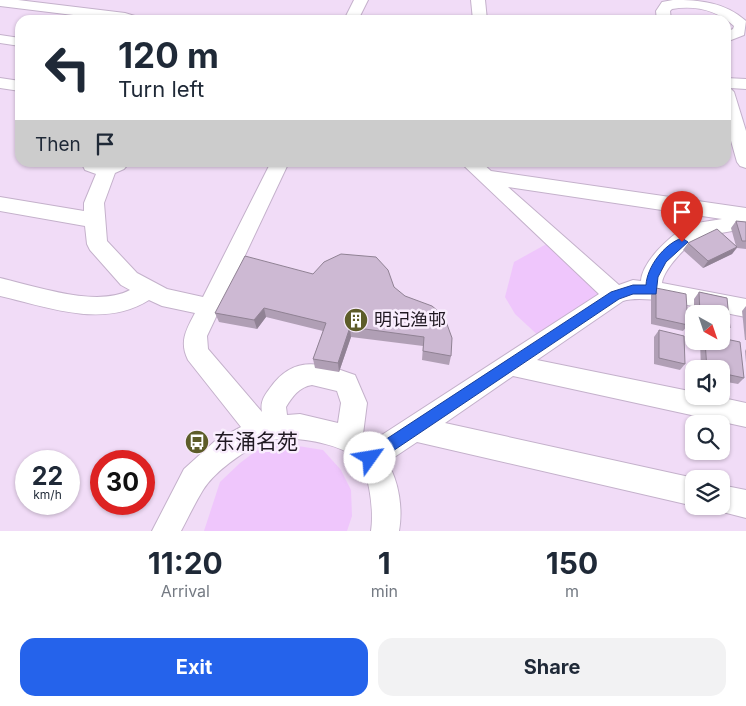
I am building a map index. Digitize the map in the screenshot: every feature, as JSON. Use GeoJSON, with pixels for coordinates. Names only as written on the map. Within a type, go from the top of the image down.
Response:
{"type":"FeatureCollection","features":[{"type":"Feature","properties":{"kind":"street"},"geometry":{"type":"LineString","coordinates":[[354,15],[361,0]]}},
{"type":"Feature","properties":{"kind":"street"},"geometry":{"type":"LineString","coordinates":[[478,0],[480,15]]}},
{"type":"Feature","properties":{"kind":"street"},"geometry":{"type":"LineString","coordinates":[[663,15],[663,11],[667,5],[676,2],[696,1],[720,9],[735,17],[742,25],[739,32],[731,36]]}},
{"type":"Feature","properties":{"kind":"street"},"geometry":{"type":"LineString","coordinates":[[0,2],[116,15]]}},
{"type":"Feature","properties":{"kind":"street"},"geometry":{"type":"LineString","coordinates":[[0,39],[15,41]]}},
{"type":"Feature","properties":{"kind":"street"},"geometry":{"type":"LineString","coordinates":[[0,83],[15,85]]}},
{"type":"Feature","properties":{"kind":"street"},"geometry":{"type":"LineString","coordinates":[[731,83],[746,84]]}},
{"type":"Feature","properties":{"kind":"street"},"geometry":{"type":"LineString","coordinates":[[734,99],[741,156]]}},
{"type":"Feature","properties":{"kind":"street"},"geometry":{"type":"LineString","coordinates":[[105,167],[94,203],[94,220],[98,244],[129,279],[162,297],[208,307]]}},
{"type":"Feature","properties":{"kind":"street"},"geometry":{"type":"LineString","coordinates":[[269,429],[196,353],[195,336],[278,167]]}},
{"type":"Feature","properties":{"kind":"street"},"geometry":{"type":"LineString","coordinates":[[475,167],[615,295]]}},
{"type":"Feature","properties":{"kind":"street"},"geometry":{"type":"LineString","coordinates":[[486,177],[746,215]]}},
{"type":"Feature","properties":{"kind":"street"},"geometry":{"type":"LineString","coordinates":[[0,204],[94,220]]}},
{"type":"Feature","properties":{"kind":"street"},"geometry":{"type":"LineString","coordinates":[[652,290],[652,276],[662,259],[692,233],[746,220]]}},
{"type":"Feature","properties":{"kind":"street"},"geometry":{"type":"LineString","coordinates":[[0,287],[89,306],[120,304],[149,289]]}},
{"type":"Feature","properties":{"kind":"street"},"geometry":{"type":"LineString","coordinates":[[370,458],[615,295],[633,289],[652,290],[746,308]]}},
{"type":"Feature","properties":{"kind":"street"},"geometry":{"type":"LineString","coordinates":[[512,365],[746,415]]}},
{"type":"Feature","properties":{"kind":"street"},"geometry":{"type":"LineString","coordinates":[[269,429],[273,406],[285,386],[306,374],[325,374],[346,384],[354,403],[349,441]]}},
{"type":"Feature","properties":{"kind":"street"},"geometry":{"type":"LineString","coordinates":[[166,531],[194,479],[224,450],[269,429],[300,426],[329,432],[364,447],[382,479],[387,520],[385,531]]}},
{"type":"Feature","properties":{"kind":"street"},"geometry":{"type":"LineString","coordinates":[[416,429],[685,490]]}},
{"type":"Feature","properties":{"kind":"street"},"geometry":{"type":"LineString","coordinates":[[730,501],[746,504]]}},
{"type":"Feature","properties":{"kind":"shaded area"},"geometry":{"type":"Polygon","coordinates":[[[550,242],[605,295],[542,339],[515,314],[505,297],[514,262],[550,242]]]}},
{"type":"Feature","properties":{"kind":"shaded area"},"geometry":{"type":"Polygon","coordinates":[[[279,443],[323,450],[341,470],[351,490],[352,516],[347,531],[204,531],[220,482],[256,451],[279,443]]]}},
{"type":"Feature","properties":{"kind":"building"},"geometry":{"type":"Polygon","coordinates":[[[736,221],[746,222],[746,241],[742,241],[736,221]]]}},
{"type":"Feature","properties":{"kind":"building"},"geometry":{"type":"Polygon","coordinates":[[[717,229],[737,247],[708,261],[688,243],[717,229]]]}},
{"type":"Feature","properties":{"kind":"building","name":"明记渔邨"},"geometry":{"type":"Polygon","coordinates":[[[341,254],[376,257],[388,270],[394,287],[405,296],[432,306],[444,316],[452,338],[451,356],[423,351],[424,337],[350,327],[338,363],[313,359],[326,323],[264,308],[254,320],[215,313],[245,256],[313,274],[324,262],[341,254]]]}},
{"type":"Feature","properties":{"kind":"building"},"geometry":{"type":"Polygon","coordinates":[[[656,288],[686,294],[685,324],[656,318],[656,288]]]}},
{"type":"Feature","properties":{"kind":"building"},"geometry":{"type":"Polygon","coordinates":[[[699,292],[727,298],[728,305],[700,305],[699,292]]]}},
{"type":"Feature","properties":{"kind":"building"},"geometry":{"type":"Polygon","coordinates":[[[659,330],[684,336],[685,364],[659,358],[659,330]]]}},
{"type":"Feature","properties":{"kind":"building"},"geometry":{"type":"Polygon","coordinates":[[[730,340],[740,342],[744,378],[730,375],[730,360],[706,360],[706,350],[730,350],[730,340]]]}},
{"type":"Feature","properties":{"kind":"place","name":"明记渔邨"},"geometry":{"type":"Point","coordinates":[356,320]}},
{"type":"Feature","properties":{"kind":"place","name":"东涌名苑"},"geometry":{"type":"Point","coordinates":[197,442]}},
{"type":"Feature","properties":{"kind":"route"},"geometry":{"type":"LineString","coordinates":[[370,458],[432,419],[615,295],[633,289],[652,290],[652,276],[662,259],[682,242]]}}]}
